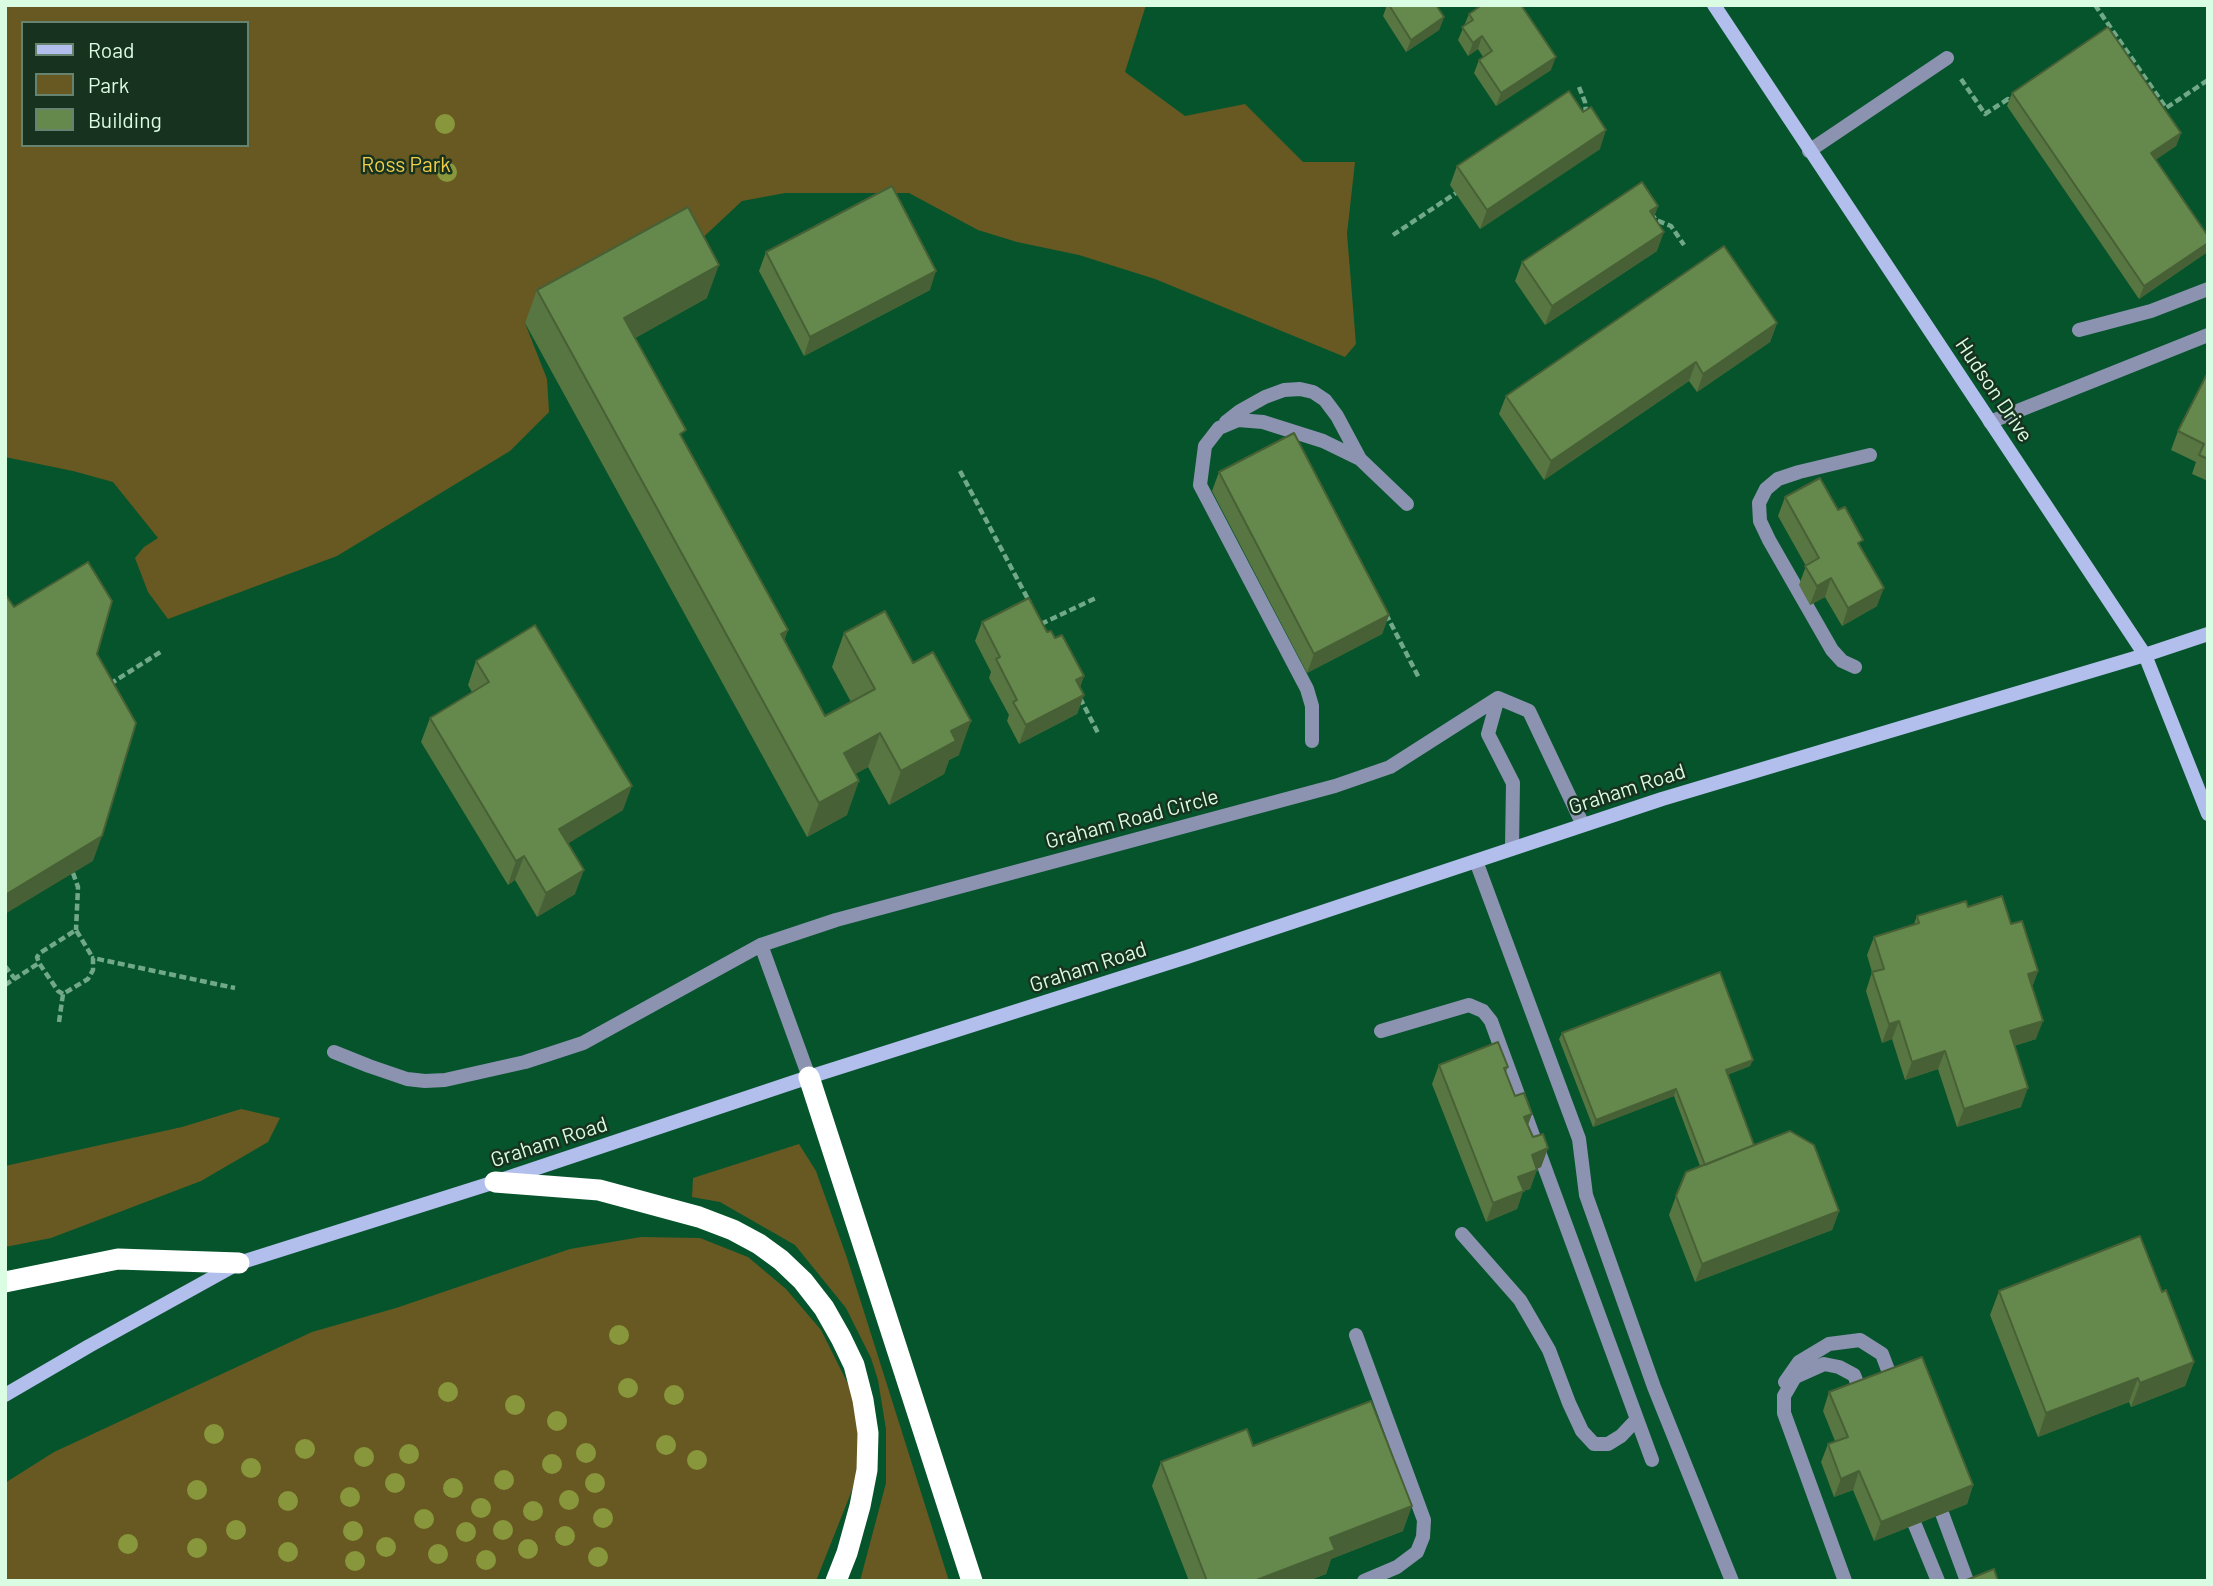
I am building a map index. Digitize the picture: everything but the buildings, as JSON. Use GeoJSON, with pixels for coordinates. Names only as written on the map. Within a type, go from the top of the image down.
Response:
{"type":"FeatureCollection","features":[{"type":"Feature","properties":{"kind":"highway"},"geometry":{"type":"LineString","coordinates":[[809,1077],[972,1581]]}},
{"type":"Feature","properties":{"kind":"highway"},"geometry":{"type":"LineString","coordinates":[[495,1182],[599,1190],[699,1217],[759,1244],[803,1281],[824,1308],[854,1364],[868,1433],[867,1470],[860,1506],[836,1581]]}},
{"type":"Feature","properties":{"kind":"highway"},"geometry":{"type":"LineString","coordinates":[[5,1282],[117,1259],[239,1263]]}},
{"type":"Feature","properties":{"kind":"main road","name":"Hudson Drive"},"geometry":{"type":"LineString","coordinates":[[1714,5],[2146,655],[2208,814]]}},
{"type":"Feature","properties":{"kind":"main road","name":"Graham Road"},"geometry":{"type":"LineString","coordinates":[[5,1395],[239,1263],[1187,957],[1662,799],[2146,655],[2208,634]]}},
{"type":"Feature","properties":{"kind":"street"},"geometry":{"type":"LineString","coordinates":[[1809,151],[1947,58]]}},
{"type":"Feature","properties":{"kind":"street"},"geometry":{"type":"LineString","coordinates":[[2080,330],[2151,311],[2208,289]]}},
{"type":"Feature","properties":{"kind":"street"},"geometry":{"type":"LineString","coordinates":[[1990,422],[2208,335]]}},
{"type":"Feature","properties":{"kind":"street"},"geometry":{"type":"LineString","coordinates":[[1312,741],[1312,706],[1307,689],[1200,485],[1205,446],[1219,428],[1240,411],[1265,397],[1300,388],[1325,400],[1337,416],[1360,459]]}},
{"type":"Feature","properties":{"kind":"street"},"geometry":{"type":"LineString","coordinates":[[1219,428],[1238,421],[1263,422],[1323,441],[1360,459],[1407,504]]}},
{"type":"Feature","properties":{"kind":"street"},"geometry":{"type":"LineString","coordinates":[[1855,667],[1842,661],[1832,650],[1769,540],[1760,521],[1759,503],[1766,489],[1778,479],[1870,455]]}},
{"type":"Feature","properties":{"kind":"street"},"geometry":{"type":"LineString","coordinates":[[1512,848],[1513,783],[1488,734],[1498,698],[1529,711],[1583,825]]}},
{"type":"Feature","properties":{"kind":"street","name":"Graham Road Circle"},"geometry":{"type":"LineString","coordinates":[[334,1052],[407,1079],[425,1081],[444,1080],[525,1062],[583,1044],[761,946],[836,920],[1335,786],[1390,767],[1498,698]]}},
{"type":"Feature","properties":{"kind":"street"},"geometry":{"type":"LineString","coordinates":[[1476,861],[1579,1139],[1586,1195],[1654,1387],[1732,1581]]}},
{"type":"Feature","properties":{"kind":"street"},"geometry":{"type":"LineString","coordinates":[[761,946],[809,1077]]}},
{"type":"Feature","properties":{"kind":"street"},"geometry":{"type":"LineString","coordinates":[[1381,1031],[1469,1005],[1483,1011],[1491,1021],[1652,1460]]}},
{"type":"Feature","properties":{"kind":"street"},"geometry":{"type":"LineString","coordinates":[[1462,1234],[1520,1300],[1549,1350],[1583,1431],[1594,1444],[1608,1444],[1621,1436],[1637,1419]]}},
{"type":"Feature","properties":{"kind":"street"},"geometry":{"type":"LineString","coordinates":[[1356,1335],[1424,1520],[1423,1537],[1417,1552],[1397,1567],[1364,1581]]}},
{"type":"Feature","properties":{"kind":"street"},"geometry":{"type":"LineString","coordinates":[[1845,1581],[1784,1413],[1785,1379],[1799,1362],[1829,1344],[1860,1340],[1882,1354],[1900,1404]]}},
{"type":"Feature","properties":{"kind":"street"},"geometry":{"type":"LineString","coordinates":[[1784,1396],[1795,1377],[1824,1364],[1839,1367],[1854,1376],[1869,1414]]}},
{"type":"Feature","properties":{"kind":"street"},"geometry":{"type":"LineString","coordinates":[[1928,1478],[1968,1581]]}},
{"type":"Feature","properties":{"kind":"street"},"geometry":{"type":"LineString","coordinates":[[1901,1491],[1938,1581]]}},
{"type":"Feature","properties":{"kind":"path"},"geometry":{"type":"LineString","coordinates":[[2095,5],[2166,108]]}},
{"type":"Feature","properties":{"kind":"path"},"geometry":{"type":"LineString","coordinates":[[1947,58],[1985,114],[2008,99],[2011,103]]}},
{"type":"Feature","properties":{"kind":"path"},"geometry":{"type":"LineString","coordinates":[[2156,116],[2208,80]]}},
{"type":"Feature","properties":{"kind":"path"},"geometry":{"type":"LineString","coordinates":[[1578,88],[1585,102],[1587,119]]}},
{"type":"Feature","properties":{"kind":"path"},"geometry":{"type":"LineString","coordinates":[[1393,235],[1456,193]]}},
{"type":"Feature","properties":{"kind":"path"},"geometry":{"type":"LineString","coordinates":[[1645,214],[1650,211],[1656,220],[1671,226],[1684,245]]}},
{"type":"Feature","properties":{"kind":"path"},"geometry":{"type":"LineString","coordinates":[[960,471],[1041,624],[1098,597]]}},
{"type":"Feature","properties":{"kind":"path"},"geometry":{"type":"LineString","coordinates":[[1381,605],[1419,678]]}},
{"type":"Feature","properties":{"kind":"path"},"geometry":{"type":"LineString","coordinates":[[107,686],[162,651]]}},
{"type":"Feature","properties":{"kind":"path"},"geometry":{"type":"LineString","coordinates":[[1079,696],[1098,733]]}},
{"type":"Feature","properties":{"kind":"path"},"geometry":{"type":"LineString","coordinates":[[63,993],[88,979],[93,970],[93,957],[76,930],[78,887],[73,873]]}},
{"type":"Feature","properties":{"kind":"path"},"geometry":{"type":"LineString","coordinates":[[63,993],[50,982],[37,957],[76,930]]}},
{"type":"Feature","properties":{"kind":"path"},"geometry":{"type":"LineString","coordinates":[[93,957],[235,988]]}},
{"type":"Feature","properties":{"kind":"path"},"geometry":{"type":"LineString","coordinates":[[5,985],[39,964]]}},
{"type":"Feature","properties":{"kind":"path"},"geometry":{"type":"LineString","coordinates":[[5,966],[15,979]]}},
{"type":"Feature","properties":{"kind":"path"},"geometry":{"type":"LineString","coordinates":[[59,1021],[63,993]]}},
{"type":"Feature","properties":{"kind":"green space","name":"Ross Park"},"geometry":{"type":"Polygon","coordinates":[[[5,5],[1146,5],[1125,72],[1185,116],[1245,104],[1303,162],[1355,162],[1347,234],[1356,344],[1345,357],[1155,279],[1079,255],[1017,242],[978,230],[909,193],[785,193],[742,201],[697,243],[525,323],[547,379],[549,412],[510,451],[337,556],[168,619],[148,592],[135,558],[144,547],[158,538],[113,482],[5,457],[5,5]]]}},
{"type":"Feature","properties":{"kind":"green space"},"geometry":{"type":"Polygon","coordinates":[[[241,1109],[280,1118],[268,1142],[201,1181],[51,1238],[5,1247],[5,1166],[182,1127],[241,1109]]]}},
{"type":"Feature","properties":{"kind":"green space"},"geometry":{"type":"Polygon","coordinates":[[[799,1144],[816,1171],[847,1258],[949,1581],[860,1581],[886,1483],[886,1429],[878,1380],[871,1358],[846,1308],[795,1245],[720,1202],[692,1197],[693,1178],[799,1144]]]}},
{"type":"Feature","properties":{"kind":"green space"},"geometry":{"type":"Polygon","coordinates":[[[641,1237],[700,1238],[748,1257],[786,1289],[821,1330],[853,1394],[860,1437],[858,1475],[816,1581],[5,1581],[5,1483],[54,1452],[312,1332],[396,1308],[570,1249],[641,1237]]]}}]}
